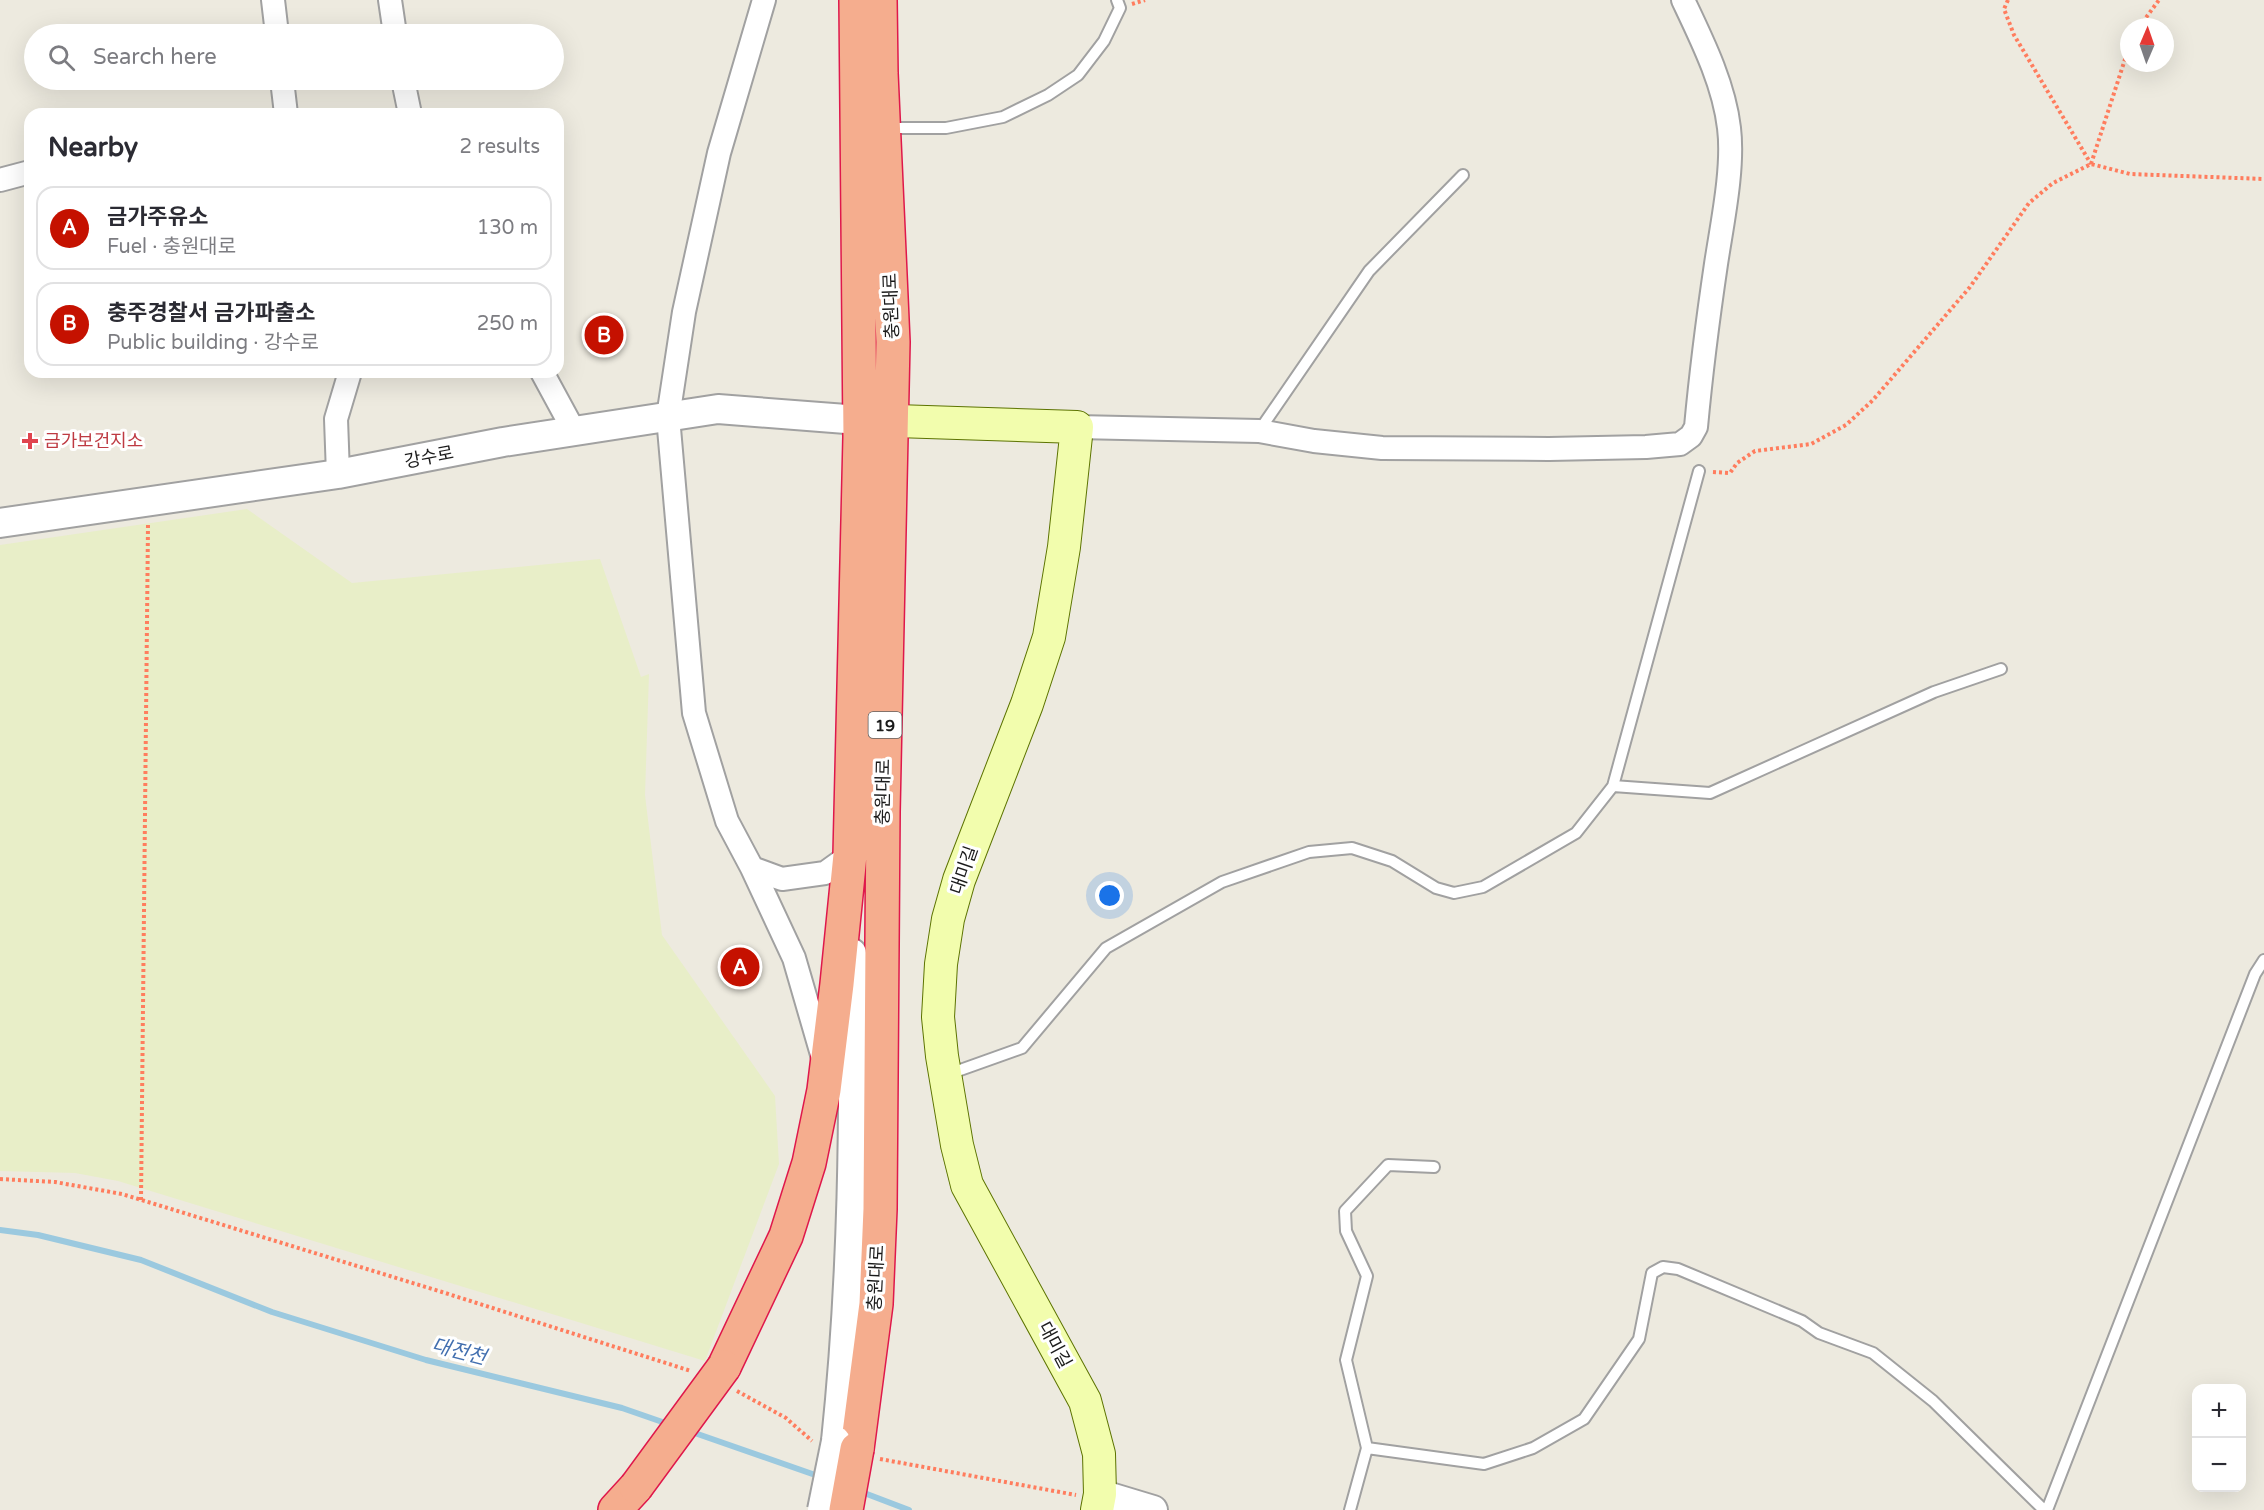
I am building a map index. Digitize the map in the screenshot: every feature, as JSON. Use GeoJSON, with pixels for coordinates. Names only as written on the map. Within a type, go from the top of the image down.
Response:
{"type":"FeatureCollection","features":[{"type":"Feature","properties":{"kind":"highway","name":"충원대로"},"geometry":{"type":"LineString","coordinates":[[846,1510],[846,1448],[876,1304],[880,1209],[883,812],[875,421],[856,0]]}},
{"type":"Feature","properties":{"kind":"highway","name":"충원대로"},"geometry":{"type":"LineString","coordinates":[[625,1498],[718,1377],[786,1236],[809,1162],[826,1069],[850,855],[875,421],[893,342],[883,128],[880,0]]}},
{"type":"Feature","properties":{"kind":"main road"},"geometry":{"type":"LineString","coordinates":[[875,421],[1077,427]]}},
{"type":"Feature","properties":{"kind":"main road","name":"대미길"},"geometry":{"type":"LineString","coordinates":[[1077,427],[1064,547],[1049,637],[1027,704],[959,880],[948,919],[941,964],[938,1017],[957,1145],[967,1185],[1085,1401],[1099,1454],[1099,1502]]}},
{"type":"Feature","properties":{"kind":"street"},"geometry":{"type":"LineString","coordinates":[[273,0],[276,24]]}},
{"type":"Feature","properties":{"kind":"street"},"geometry":{"type":"LineString","coordinates":[[390,0],[394,24]]}},
{"type":"Feature","properties":{"kind":"street"},"geometry":{"type":"LineString","coordinates":[[764,0],[719,153],[684,312],[668,417],[694,713],[727,821],[752,868],[794,958],[826,1069]]}},
{"type":"Feature","properties":{"kind":"street"},"geometry":{"type":"LineString","coordinates":[[1077,427],[1259,431],[1314,441],[1382,448],[1549,449],[1680,444],[1691,436],[1696,427],[1705,335],[1729,162],[1730,129],[1712,66],[1683,0]]}},
{"type":"Feature","properties":{"kind":"street"},"geometry":{"type":"LineString","coordinates":[[283,90],[285,108]]}},
{"type":"Feature","properties":{"kind":"street"},"geometry":{"type":"LineString","coordinates":[[405,90],[409,108]]}},
{"type":"Feature","properties":{"kind":"street"},"geometry":{"type":"LineString","coordinates":[[0,180],[24,174]]}},
{"type":"Feature","properties":{"kind":"street"},"geometry":{"type":"LineString","coordinates":[[338,474],[336,419],[348,378]]}},
{"type":"Feature","properties":{"kind":"street"},"geometry":{"type":"LineString","coordinates":[[545,378],[574,431]]}},
{"type":"Feature","properties":{"kind":"street","name":"강수로"},"geometry":{"type":"LineString","coordinates":[[0,523],[338,474],[503,442],[718,409],[875,421]]}},
{"type":"Feature","properties":{"kind":"street"},"geometry":{"type":"LineString","coordinates":[[752,868],[782,879],[815,875],[825,873],[850,855]]}},
{"type":"Feature","properties":{"kind":"street"},"geometry":{"type":"LineString","coordinates":[[822,1510],[846,1448],[844,1362],[850,1250],[854,1046],[850,855]]}},
{"type":"Feature","properties":{"kind":"street"},"geometry":{"type":"LineString","coordinates":[[1099,1502],[1153,1510]]}},
{"type":"Feature","properties":{"kind":"lane"},"geometry":{"type":"LineString","coordinates":[[883,128],[946,128],[1004,117],[1048,96],[1078,75],[1104,41],[1120,8],[1117,0]]}},
{"type":"Feature","properties":{"kind":"lane"},"geometry":{"type":"LineString","coordinates":[[1259,431],[1369,271],[1463,175]]}},
{"type":"Feature","properties":{"kind":"lane"},"geometry":{"type":"LineString","coordinates":[[945,1075],[1022,1048],[1106,948],[1222,882],[1309,852],[1352,848],[1392,861],[1436,888],[1454,893],[1483,887],[1576,833],[1613,786],[1699,471]]}},
{"type":"Feature","properties":{"kind":"lane"},"geometry":{"type":"LineString","coordinates":[[1613,786],[1710,793],[1935,692],[2001,669]]}},
{"type":"Feature","properties":{"kind":"lane"},"geometry":{"type":"LineString","coordinates":[[1367,1448],[1484,1464],[1533,1448],[1584,1419],[1639,1339],[1652,1273],[1663,1267],[1678,1269],[1802,1321],[1819,1333],[1873,1353],[1933,1401],[2046,1510],[2255,974],[2264,960]]}},
{"type":"Feature","properties":{"kind":"lane"},"geometry":{"type":"LineString","coordinates":[[1350,1510],[1367,1448],[1346,1360],[1367,1276],[1346,1231],[1345,1211],[1388,1165],[1434,1167]]}},
{"type":"Feature","properties":{"kind":"path"},"geometry":{"type":"LineString","coordinates":[[2008,0],[2004,9],[2014,35],[2091,164]]}},
{"type":"Feature","properties":{"kind":"path"},"geometry":{"type":"LineString","coordinates":[[2146,18],[2159,0]]}},
{"type":"Feature","properties":{"kind":"path"},"geometry":{"type":"LineString","coordinates":[[2091,164],[2121,72]]}},
{"type":"Feature","properties":{"kind":"path"},"geometry":{"type":"LineString","coordinates":[[1699,471],[1730,473],[1737,463],[1755,451],[1811,444],[1846,425],[1873,400],[1970,286],[2029,203],[2053,183],[2091,164],[2130,174],[2264,179]]}},
{"type":"Feature","properties":{"kind":"path"},"geometry":{"type":"LineString","coordinates":[[141,1200],[149,501]]}},
{"type":"Feature","properties":{"kind":"path"},"geometry":{"type":"LineString","coordinates":[[0,1179],[55,1182],[122,1194],[718,1377],[786,1418],[810,1440],[1099,1502]]}},
{"type":"Feature","properties":{"kind":"green space"},"geometry":{"type":"Polygon","coordinates":[[[247,509],[352,583],[600,559],[641,677],[649,674],[645,795],[662,935],[775,1096],[779,1164],[705,1361],[118,1181],[75,1173],[0,1171],[0,545],[247,509]]]}},
{"type":"Feature","properties":{"kind":"waterway","name":"대전천"},"geometry":{"type":"LineString","coordinates":[[0,1230],[38,1235],[141,1260],[272,1312],[426,1360],[622,1408],[671,1425]]}},
{"type":"Feature","properties":{"kind":"waterway","name":"대전천"},"geometry":{"type":"LineString","coordinates":[[689,1431],[821,1477]]}},
{"type":"Feature","properties":{"kind":"waterway","name":"대전천"},"geometry":{"type":"LineString","coordinates":[[859,1491],[909,1510]]}},
{"type":"Feature","properties":{"kind":"place","name":"충주경찰서 금가파출소"},"geometry":{"type":"Point","coordinates":[604,335]}},
{"type":"Feature","properties":{"kind":"place","name":"금가보건지소"},"geometry":{"type":"Point","coordinates":[30,441]}},
{"type":"Feature","properties":{"kind":"place","name":"금가주유소"},"geometry":{"type":"Point","coordinates":[740,967]}}]}
